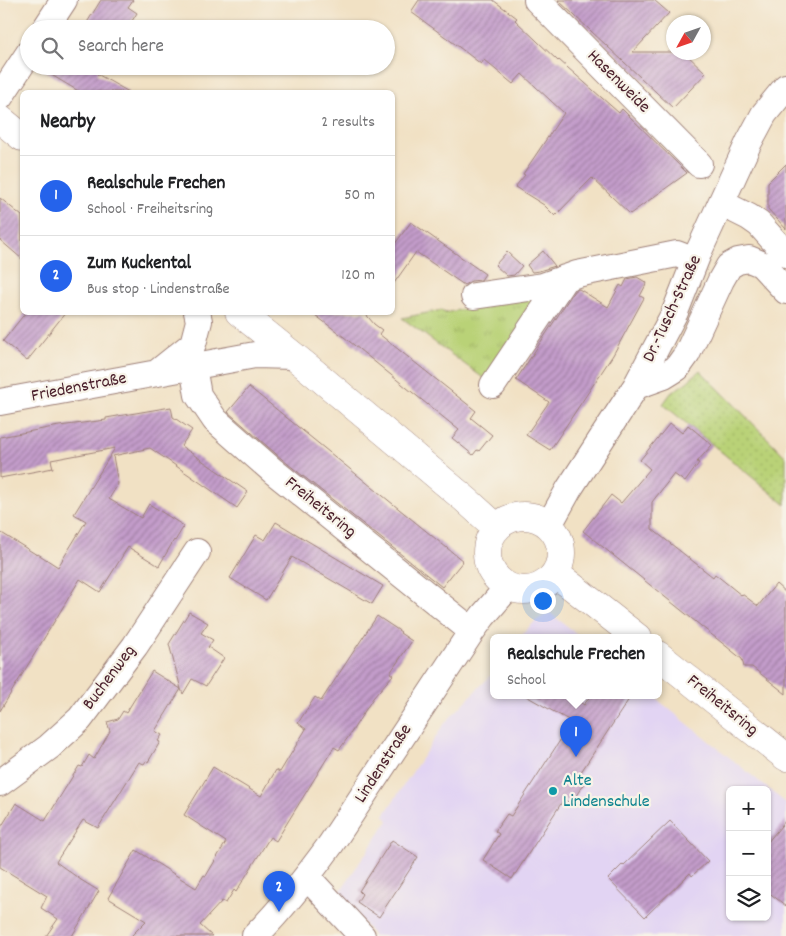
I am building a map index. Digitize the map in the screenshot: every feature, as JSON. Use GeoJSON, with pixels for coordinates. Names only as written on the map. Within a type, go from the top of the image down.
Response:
{"type":"FeatureCollection","features":[{"type":"Feature","properties":{"kind":"main road"},"geometry":{"type":"LineString","coordinates":[[0,119],[20,135]]}},
{"type":"Feature","properties":{"kind":"main road"},"geometry":{"type":"LineString","coordinates":[[243,315],[497,528]]}},
{"type":"Feature","properties":{"kind":"main road"},"geometry":{"type":"LineString","coordinates":[[528,516],[539,519],[549,525],[557,536],[561,548],[561,562],[556,574],[549,582],[540,588],[518,590],[508,587],[498,580],[488,560],[487,549],[490,538],[497,528],[506,521],[516,517],[528,516]]}},
{"type":"Feature","properties":{"kind":"main road"},"geometry":{"type":"LineString","coordinates":[[556,574],[633,634]]}},
{"type":"Feature","properties":{"kind":"main road","name":"Freiheitsring"},"geometry":{"type":"LineString","coordinates":[[662,658],[786,757]]}},
{"type":"Feature","properties":{"kind":"street"},"geometry":{"type":"LineString","coordinates":[[51,20],[64,0]]}},
{"type":"Feature","properties":{"kind":"street","name":"Hasenweide"},"geometry":{"type":"LineString","coordinates":[[537,0],[699,164]]}},
{"type":"Feature","properties":{"kind":"street"},"geometry":{"type":"LineString","coordinates":[[0,97],[20,67]]}},
{"type":"Feature","properties":{"kind":"street","name":"Dr.-Tusch-Straße"},"geometry":{"type":"LineString","coordinates":[[549,525],[569,489],[636,386],[675,312],[695,261],[749,142],[764,114],[786,88]]}},
{"type":"Feature","properties":{"kind":"street"},"geometry":{"type":"LineString","coordinates":[[721,203],[759,224],[786,254]]}},
{"type":"Feature","properties":{"kind":"street"},"geometry":{"type":"LineString","coordinates":[[474,296],[543,286],[577,274],[677,254],[695,261]]}},
{"type":"Feature","properties":{"kind":"street"},"geometry":{"type":"LineString","coordinates":[[636,386],[664,376],[677,368],[687,354],[729,266],[738,261],[749,259],[761,264],[786,291]]}},
{"type":"Feature","properties":{"kind":"street"},"geometry":{"type":"LineString","coordinates":[[492,385],[566,278]]}},
{"type":"Feature","properties":{"kind":"street","name":"Friedenstraße"},"geometry":{"type":"LineString","coordinates":[[158,373],[193,344],[199,321],[198,315]]}},
{"type":"Feature","properties":{"kind":"street","name":"Friedenstraße"},"geometry":{"type":"LineString","coordinates":[[0,402],[255,355],[293,356]]}},
{"type":"Feature","properties":{"kind":"street","name":"Freiheitsring"},"geometry":{"type":"LineString","coordinates":[[193,367],[198,395],[215,420],[274,471],[472,630]]}},
{"type":"Feature","properties":{"kind":"street","name":"Buchenweg"},"geometry":{"type":"LineString","coordinates":[[0,783],[49,747],[80,719],[134,646],[197,552]]}},
{"type":"Feature","properties":{"kind":"street","name":"Lindenstraße"},"geometry":{"type":"LineString","coordinates":[[255,936],[279,912],[331,844],[472,630],[508,587]]}},
{"type":"Feature","properties":{"kind":"street"},"geometry":{"type":"LineString","coordinates":[[307,877],[362,936]]}},
{"type":"Feature","properties":{"kind":"shaded area"},"geometry":{"type":"Polygon","coordinates":[[[550,613],[577,634],[523,634],[537,620],[550,613]]]}},
{"type":"Feature","properties":{"kind":"shaded area"},"geometry":{"type":"Polygon","coordinates":[[[490,676],[490,699],[657,699],[765,786],[726,786],[726,921],[771,921],[771,791],[786,803],[786,936],[374,936],[340,895],[341,890],[388,821],[384,815],[445,723],[490,676]]]}},
{"type":"Feature","properties":{"kind":"green space"},"geometry":{"type":"Polygon","coordinates":[[[543,293],[486,380],[402,318],[442,310],[444,313],[543,293]]]}},
{"type":"Feature","properties":{"kind":"green space"},"geometry":{"type":"Polygon","coordinates":[[[700,370],[786,457],[786,505],[663,404],[671,393],[700,370]]]}},
{"type":"Feature","properties":{"kind":"building"},"geometry":{"type":"Polygon","coordinates":[[[101,0],[133,0],[128,7],[137,13],[133,20],[89,20],[101,0]]]}},
{"type":"Feature","properties":{"kind":"building"},"geometry":{"type":"Polygon","coordinates":[[[419,0],[493,0],[517,18],[515,20],[558,61],[619,113],[622,109],[687,173],[630,214],[592,178],[555,216],[544,205],[515,187],[525,175],[523,174],[564,113],[522,74],[513,84],[484,60],[481,64],[411,12],[419,0]]]}},
{"type":"Feature","properties":{"kind":"building"},"geometry":{"type":"Polygon","coordinates":[[[558,0],[654,0],[669,13],[633,52],[666,52],[666,60],[692,60],[706,73],[673,108],[558,0]]]}},
{"type":"Feature","properties":{"kind":"building"},"geometry":{"type":"Polygon","coordinates":[[[51,75],[99,75],[125,90],[77,90],[51,75]]]}},
{"type":"Feature","properties":{"kind":"building"},"geometry":{"type":"Polygon","coordinates":[[[786,164],[786,229],[768,209],[768,182],[786,164]]]}},
{"type":"Feature","properties":{"kind":"building"},"geometry":{"type":"Polygon","coordinates":[[[0,198],[20,214],[20,257],[0,240],[0,198]]]}},
{"type":"Feature","properties":{"kind":"building"},"geometry":{"type":"Polygon","coordinates":[[[411,222],[485,274],[481,280],[471,281],[464,285],[416,252],[395,282],[395,244],[411,222]]]}},
{"type":"Feature","properties":{"kind":"building"},"geometry":{"type":"Polygon","coordinates":[[[543,251],[555,266],[532,272],[527,265],[543,251]]]}},
{"type":"Feature","properties":{"kind":"building"},"geometry":{"type":"Polygon","coordinates":[[[507,252],[522,266],[514,275],[507,276],[495,265],[507,252]]]}},
{"type":"Feature","properties":{"kind":"building"},"geometry":{"type":"Polygon","coordinates":[[[637,277],[647,283],[640,296],[644,298],[613,355],[550,450],[526,435],[549,402],[516,380],[574,291],[579,289],[608,307],[620,285],[623,287],[627,279],[637,277]]]}},
{"type":"Feature","properties":{"kind":"building"},"geometry":{"type":"Polygon","coordinates":[[[24,315],[64,315],[27,361],[3,341],[24,315]]]}},
{"type":"Feature","properties":{"kind":"building"},"geometry":{"type":"Polygon","coordinates":[[[315,315],[366,315],[382,330],[379,334],[476,411],[471,418],[492,435],[479,451],[477,450],[473,455],[452,438],[459,430],[315,315]]]}},
{"type":"Feature","properties":{"kind":"building"},"geometry":{"type":"Polygon","coordinates":[[[249,387],[463,561],[442,587],[283,460],[228,412],[249,387]]]}},
{"type":"Feature","properties":{"kind":"building"},"geometry":{"type":"Polygon","coordinates":[[[171,407],[173,417],[192,430],[181,446],[248,492],[237,508],[150,448],[113,456],[118,484],[109,499],[141,518],[149,504],[184,526],[159,566],[128,547],[100,592],[80,579],[0,711],[0,532],[58,567],[86,521],[74,514],[115,448],[51,460],[53,468],[0,478],[0,437],[59,426],[106,420],[106,418],[171,407]]]}},
{"type":"Feature","properties":{"kind":"building"},"geometry":{"type":"Polygon","coordinates":[[[670,423],[682,433],[688,425],[712,445],[697,462],[699,463],[685,482],[674,474],[652,502],[652,529],[713,577],[715,574],[758,606],[776,584],[786,593],[786,694],[752,667],[744,667],[742,659],[583,531],[611,495],[621,503],[650,469],[640,460],[670,423]]]}},
{"type":"Feature","properties":{"kind":"building"},"geometry":{"type":"Polygon","coordinates":[[[276,522],[383,586],[372,604],[292,557],[266,600],[230,578],[256,535],[265,540],[276,522]]]}},
{"type":"Feature","properties":{"kind":"building"},"geometry":{"type":"Polygon","coordinates":[[[189,612],[208,623],[201,633],[213,640],[208,647],[224,658],[206,686],[192,679],[183,694],[169,644],[189,612]]]}},
{"type":"Feature","properties":{"kind":"building"},"geometry":{"type":"Polygon","coordinates":[[[377,616],[412,641],[390,673],[393,675],[373,698],[339,750],[334,747],[276,841],[270,837],[236,892],[234,890],[226,903],[222,901],[200,925],[212,936],[131,936],[146,921],[108,898],[136,850],[196,888],[204,875],[206,876],[226,842],[184,815],[213,767],[261,796],[276,770],[280,772],[306,729],[298,723],[315,697],[321,701],[377,616]]]}},
{"type":"Feature","properties":{"kind":"building"},"geometry":{"type":"Polygon","coordinates":[[[152,671],[181,689],[155,731],[162,735],[148,762],[146,761],[144,764],[139,762],[98,828],[83,820],[56,862],[99,891],[72,936],[46,936],[58,919],[41,908],[47,896],[0,867],[0,829],[16,803],[45,821],[79,766],[82,767],[89,755],[94,759],[110,731],[107,722],[118,719],[123,711],[126,713],[152,671]]]}},
{"type":"Feature","properties":{"kind":"building","name":"Alte Lindenschule"},"geometry":{"type":"Polygon","coordinates":[[[531,699],[576,699],[584,705],[588,699],[629,699],[577,778],[584,783],[571,804],[564,799],[512,879],[483,860],[499,834],[495,831],[507,814],[511,816],[572,722],[531,699]]]}},
{"type":"Feature","properties":{"kind":"building"},"geometry":{"type":"Polygon","coordinates":[[[786,820],[786,906],[771,894],[771,838],[786,820]]]}},
{"type":"Feature","properties":{"kind":"building"},"geometry":{"type":"Polygon","coordinates":[[[670,821],[708,861],[692,876],[690,873],[645,917],[608,879],[670,821]]]}},
{"type":"Feature","properties":{"kind":"building"},"geometry":{"type":"Polygon","coordinates":[[[392,840],[418,857],[379,917],[357,902],[362,894],[359,891],[392,840]]]}},
{"type":"Feature","properties":{"kind":"place","name":"Realschule Frechen"},"geometry":{"type":"Point","coordinates":[576,757]}},
{"type":"Feature","properties":{"kind":"place","name":"Alte Lindenschule"},"geometry":{"type":"Point","coordinates":[553,791]}},
{"type":"Feature","properties":{"kind":"place","name":"Zum Kuckental"},"geometry":{"type":"Point","coordinates":[279,912]}}]}
